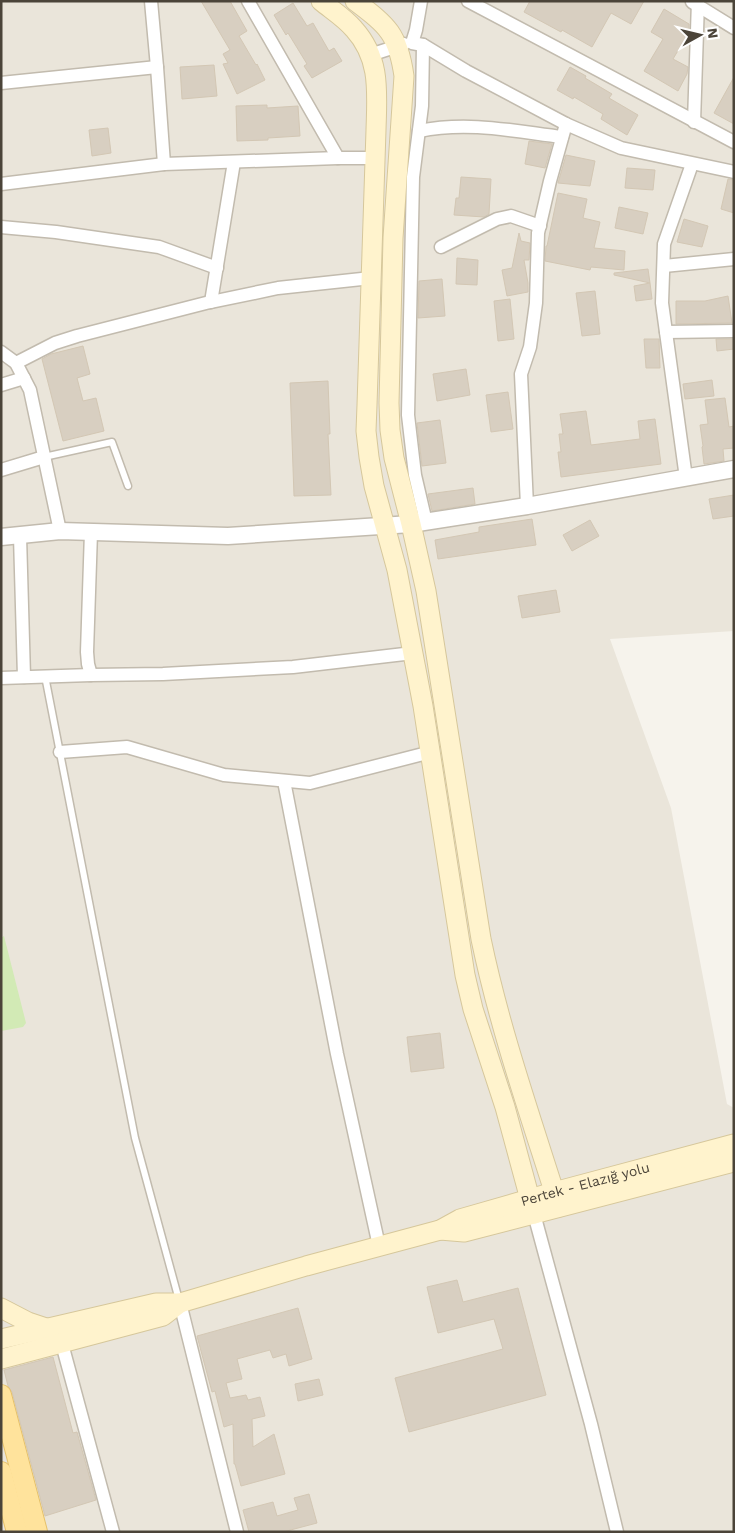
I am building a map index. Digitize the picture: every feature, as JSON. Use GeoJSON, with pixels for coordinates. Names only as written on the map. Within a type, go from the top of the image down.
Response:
{"type":"FeatureCollection","features":[{"type":"Feature","properties":{"kind":"main road"},"geometry":{"type":"LineString","coordinates":[[321,1],[353,28],[364,41],[374,67],[377,86],[366,431],[369,457],[374,486],[397,570],[413,653],[431,752],[465,975],[473,1009],[507,1116],[532,1206]]}},
{"type":"Feature","properties":{"kind":"main road"},"geometry":{"type":"LineString","coordinates":[[355,1],[385,25],[393,36],[411,45],[401,57],[404,76],[393,238],[388,403],[390,430],[394,458],[418,523],[426,591],[480,939],[499,1017],[556,1200]]}},
{"type":"Feature","properties":{"kind":"main road","name":"Pertek - Elazığ yolu"},"geometry":{"type":"LineString","coordinates":[[556,1200],[734,1144]]}},
{"type":"Feature","properties":{"kind":"main road","name":"Pertek - Elazığ yolu"},"geometry":{"type":"LineString","coordinates":[[180,1303],[306,1266],[440,1230],[460,1219],[532,1206],[734,1162]]}},
{"type":"Feature","properties":{"kind":"main road"},"geometry":{"type":"LineString","coordinates":[[1,1339],[156,1303],[180,1303]]}},
{"type":"Feature","properties":{"kind":"main road"},"geometry":{"type":"LineString","coordinates":[[1,1359],[163,1316],[180,1303]]}},
{"type":"Feature","properties":{"kind":"main road"},"geometry":{"type":"LineString","coordinates":[[1,1308],[28,1322],[46,1328]]}},
{"type":"Feature","properties":{"kind":"main road"},"geometry":{"type":"LineString","coordinates":[[1,1395],[37,1532]]}},
{"type":"Feature","properties":{"kind":"main road"},"geometry":{"type":"LineString","coordinates":[[1,1472],[17,1532]]}},
{"type":"Feature","properties":{"kind":"street"},"geometry":{"type":"LineString","coordinates":[[151,1],[164,164]]}},
{"type":"Feature","properties":{"kind":"street"},"geometry":{"type":"LineString","coordinates":[[248,1],[338,158]]}},
{"type":"Feature","properties":{"kind":"street"},"geometry":{"type":"LineString","coordinates":[[418,523],[408,415],[413,177],[423,82],[411,45],[416,30],[420,1]]}},
{"type":"Feature","properties":{"kind":"street"},"geometry":{"type":"LineString","coordinates":[[468,1],[734,142]]}},
{"type":"Feature","properties":{"kind":"street"},"geometry":{"type":"LineString","coordinates":[[694,122],[695,2]]}},
{"type":"Feature","properties":{"kind":"street"},"geometry":{"type":"LineString","coordinates":[[695,2],[734,28]]}},
{"type":"Feature","properties":{"kind":"street"},"geometry":{"type":"LineString","coordinates":[[370,55],[411,45],[466,70],[566,124],[621,148],[734,172]]}},
{"type":"Feature","properties":{"kind":"street"},"geometry":{"type":"LineString","coordinates":[[1,83],[157,66]]}},
{"type":"Feature","properties":{"kind":"street"},"geometry":{"type":"LineString","coordinates":[[526,506],[521,374],[530,347],[536,303],[538,233],[566,124]]}},
{"type":"Feature","properties":{"kind":"street"},"geometry":{"type":"LineString","coordinates":[[419,131],[452,126],[470,126],[562,137]]}},
{"type":"Feature","properties":{"kind":"street"},"geometry":{"type":"LineString","coordinates":[[1,184],[164,164],[375,158]]}},
{"type":"Feature","properties":{"kind":"street"},"geometry":{"type":"LineString","coordinates":[[211,302],[234,162]]}},
{"type":"Feature","properties":{"kind":"street"},"geometry":{"type":"LineString","coordinates":[[686,478],[662,303],[664,244],[692,164]]}},
{"type":"Feature","properties":{"kind":"street"},"geometry":{"type":"LineString","coordinates":[[441,247],[497,219],[511,216],[540,226]]}},
{"type":"Feature","properties":{"kind":"street"},"geometry":{"type":"LineString","coordinates":[[1,227],[56,232],[159,247],[217,268]]}},
{"type":"Feature","properties":{"kind":"street"},"geometry":{"type":"LineString","coordinates":[[664,266],[734,259]]}},
{"type":"Feature","properties":{"kind":"street"},"geometry":{"type":"LineString","coordinates":[[16,363],[55,343],[77,336],[211,302],[278,288],[371,278]]}},
{"type":"Feature","properties":{"kind":"street"},"geometry":{"type":"LineString","coordinates":[[666,332],[734,331]]}},
{"type":"Feature","properties":{"kind":"street"},"geometry":{"type":"LineString","coordinates":[[1,352],[16,363],[30,390],[60,530]]}},
{"type":"Feature","properties":{"kind":"street"},"geometry":{"type":"LineString","coordinates":[[1,385],[24,378]]}},
{"type":"Feature","properties":{"kind":"street"},"geometry":{"type":"LineString","coordinates":[[1,470],[44,457]]}},
{"type":"Feature","properties":{"kind":"street"},"geometry":{"type":"LineString","coordinates":[[1,537],[60,530],[228,536],[418,523],[734,469]]}},
{"type":"Feature","properties":{"kind":"street"},"geometry":{"type":"LineString","coordinates":[[91,532],[87,652],[91,675]]}},
{"type":"Feature","properties":{"kind":"street"},"geometry":{"type":"LineString","coordinates":[[20,536],[24,677]]}},
{"type":"Feature","properties":{"kind":"street"},"geometry":{"type":"LineString","coordinates":[[1,678],[163,674],[284,667],[413,653]]}},
{"type":"Feature","properties":{"kind":"street"},"geometry":{"type":"LineString","coordinates":[[60,752],[127,747],[224,775],[310,783],[431,752]]}},
{"type":"Feature","properties":{"kind":"street"},"geometry":{"type":"LineString","coordinates":[[284,781],[337,1054],[379,1246]]}},
{"type":"Feature","properties":{"kind":"street"},"geometry":{"type":"LineString","coordinates":[[532,1206],[588,1414],[617,1532]]}},
{"type":"Feature","properties":{"kind":"street"},"geometry":{"type":"LineString","coordinates":[[180,1303],[237,1532]]}},
{"type":"Feature","properties":{"kind":"street"},"geometry":{"type":"LineString","coordinates":[[62,1344],[113,1532]]}},
{"type":"Feature","properties":{"kind":"lane"},"geometry":{"type":"LineString","coordinates":[[44,457],[112,442],[128,486]]}},
{"type":"Feature","properties":{"kind":"lane"},"geometry":{"type":"LineString","coordinates":[[45,676],[135,1138],[180,1303]]}},
{"type":"Feature","properties":{"kind":"shaded area"},"geometry":{"type":"Polygon","coordinates":[[[1,1],[734,1],[734,631],[610,639],[671,808],[727,1104],[734,1108],[734,1532],[1,1532],[1,1]]]}},
{"type":"Feature","properties":{"kind":"green space"},"geometry":{"type":"Polygon","coordinates":[[[4,936],[26,1023],[23,1027],[1,1031],[1,938],[4,936]]]}},
{"type":"Feature","properties":{"kind":"building"},"geometry":{"type":"Polygon","coordinates":[[[201,1],[230,1],[247,31],[239,36],[265,80],[237,94],[223,64],[228,63],[223,54],[230,50],[201,1]]]}},
{"type":"Feature","properties":{"kind":"building"},"geometry":{"type":"Polygon","coordinates":[[[530,1],[644,1],[631,24],[611,13],[592,47],[524,12],[530,1]]]}},
{"type":"Feature","properties":{"kind":"building"},"geometry":{"type":"Polygon","coordinates":[[[293,3],[307,26],[313,23],[329,51],[334,48],[342,61],[312,78],[304,66],[307,64],[288,33],[286,35],[274,15],[293,3]]]}},
{"type":"Feature","properties":{"kind":"building"},"geometry":{"type":"Polygon","coordinates":[[[664,9],[689,24],[689,32],[673,59],[688,67],[687,74],[678,91],[644,71],[663,39],[651,32],[664,9]]]}},
{"type":"Feature","properties":{"kind":"building"},"geometry":{"type":"Polygon","coordinates":[[[214,65],[217,96],[182,99],[180,67],[214,65]]]}},
{"type":"Feature","properties":{"kind":"building"},"geometry":{"type":"Polygon","coordinates":[[[570,67],[612,94],[609,98],[638,115],[627,135],[601,119],[603,114],[574,97],[573,99],[557,90],[570,67]]]}},
{"type":"Feature","properties":{"kind":"building"},"geometry":{"type":"Polygon","coordinates":[[[734,77],[734,124],[714,113],[734,77]]]}},
{"type":"Feature","properties":{"kind":"building"},"geometry":{"type":"Polygon","coordinates":[[[267,105],[267,108],[298,106],[300,136],[237,141],[236,106],[267,105]]]}},
{"type":"Feature","properties":{"kind":"building"},"geometry":{"type":"Polygon","coordinates":[[[108,128],[111,153],[92,156],[89,130],[108,128]]]}},
{"type":"Feature","properties":{"kind":"building"},"geometry":{"type":"Polygon","coordinates":[[[529,141],[552,144],[545,168],[525,164],[529,141]]]}},
{"type":"Feature","properties":{"kind":"building"},"geometry":{"type":"Polygon","coordinates":[[[566,155],[595,161],[590,186],[558,183],[566,155]]]}},
{"type":"Feature","properties":{"kind":"building"},"geometry":{"type":"Polygon","coordinates":[[[627,168],[655,170],[653,190],[625,188],[627,168]]]}},
{"type":"Feature","properties":{"kind":"building"},"geometry":{"type":"Polygon","coordinates":[[[461,177],[491,179],[489,214],[484,217],[454,215],[456,198],[459,198],[461,177]]]}},
{"type":"Feature","properties":{"kind":"building"},"geometry":{"type":"Polygon","coordinates":[[[728,179],[734,180],[734,213],[721,209],[728,179]]]}},
{"type":"Feature","properties":{"kind":"building"},"geometry":{"type":"Polygon","coordinates":[[[558,193],[587,199],[583,218],[600,222],[594,248],[625,251],[624,270],[591,267],[590,270],[545,261],[546,246],[558,193]]]}},
{"type":"Feature","properties":{"kind":"building"},"geometry":{"type":"Polygon","coordinates":[[[619,207],[648,213],[643,234],[615,228],[619,207]]]}},
{"type":"Feature","properties":{"kind":"building"},"geometry":{"type":"Polygon","coordinates":[[[684,219],[708,226],[702,247],[677,242],[684,219]]]}},
{"type":"Feature","properties":{"kind":"building"},"geometry":{"type":"Polygon","coordinates":[[[519,233],[521,241],[530,243],[529,260],[524,260],[528,292],[507,296],[502,270],[512,268],[519,233]]]}},
{"type":"Feature","properties":{"kind":"building"},"geometry":{"type":"Polygon","coordinates":[[[457,258],[478,260],[477,285],[456,284],[457,258]]]}},
{"type":"Feature","properties":{"kind":"building"},"geometry":{"type":"Polygon","coordinates":[[[648,269],[650,283],[614,275],[614,273],[648,269]]]}},
{"type":"Feature","properties":{"kind":"building"},"geometry":{"type":"Polygon","coordinates":[[[442,279],[445,316],[418,318],[419,281],[442,279]]]}},
{"type":"Feature","properties":{"kind":"building"},"geometry":{"type":"Polygon","coordinates":[[[650,283],[652,299],[636,301],[634,286],[650,283]]]}},
{"type":"Feature","properties":{"kind":"building"},"geometry":{"type":"Polygon","coordinates":[[[595,291],[600,334],[582,336],[576,293],[595,291]]]}},
{"type":"Feature","properties":{"kind":"building"},"geometry":{"type":"Polygon","coordinates":[[[728,296],[732,323],[676,324],[676,301],[705,301],[728,296]]]}},
{"type":"Feature","properties":{"kind":"building"},"geometry":{"type":"Polygon","coordinates":[[[510,299],[514,339],[498,341],[494,301],[510,299]]]}},
{"type":"Feature","properties":{"kind":"building"},"geometry":{"type":"Polygon","coordinates":[[[644,339],[659,339],[660,368],[646,368],[644,339]]]}},
{"type":"Feature","properties":{"kind":"building"},"geometry":{"type":"Polygon","coordinates":[[[716,339],[734,339],[734,349],[717,351],[716,339]]]}},
{"type":"Feature","properties":{"kind":"building"},"geometry":{"type":"Polygon","coordinates":[[[83,346],[90,374],[77,378],[83,401],[96,398],[104,431],[63,441],[42,359],[51,354],[83,346]]]}},
{"type":"Feature","properties":{"kind":"building"},"geometry":{"type":"Polygon","coordinates":[[[466,369],[470,395],[437,401],[433,374],[466,369]]]}},
{"type":"Feature","properties":{"kind":"building"},"geometry":{"type":"Polygon","coordinates":[[[712,380],[714,396],[685,399],[683,384],[712,380]]]}},
{"type":"Feature","properties":{"kind":"building"},"geometry":{"type":"Polygon","coordinates":[[[328,381],[331,495],[294,496],[290,383],[328,381]]]}},
{"type":"Feature","properties":{"kind":"building"},"geometry":{"type":"Polygon","coordinates":[[[508,392],[513,429],[491,432],[486,395],[508,392]]]}},
{"type":"Feature","properties":{"kind":"building"},"geometry":{"type":"Polygon","coordinates":[[[725,398],[729,427],[734,426],[734,448],[723,449],[724,461],[704,464],[700,425],[708,424],[705,400],[725,398]]]}},
{"type":"Feature","properties":{"kind":"building"},"geometry":{"type":"Polygon","coordinates":[[[586,411],[591,445],[640,439],[638,421],[655,419],[661,464],[561,477],[558,452],[561,452],[559,434],[563,434],[560,414],[586,411]]]}},
{"type":"Feature","properties":{"kind":"building"},"geometry":{"type":"Polygon","coordinates":[[[440,420],[446,463],[422,466],[417,423],[440,420]]]}},
{"type":"Feature","properties":{"kind":"building"},"geometry":{"type":"Polygon","coordinates":[[[473,488],[475,504],[432,511],[428,494],[473,488]]]}},
{"type":"Feature","properties":{"kind":"building"},"geometry":{"type":"Polygon","coordinates":[[[734,495],[734,516],[713,519],[709,499],[734,495]]]}},
{"type":"Feature","properties":{"kind":"building"},"geometry":{"type":"Polygon","coordinates":[[[532,519],[536,545],[438,559],[435,540],[479,532],[479,527],[532,519]]]}},
{"type":"Feature","properties":{"kind":"building"},"geometry":{"type":"Polygon","coordinates":[[[590,520],[599,536],[572,551],[563,535],[590,520]]]}},
{"type":"Feature","properties":{"kind":"building"},"geometry":{"type":"Polygon","coordinates":[[[556,590],[560,612],[522,618],[518,596],[556,590]]]}},
{"type":"Feature","properties":{"kind":"building"},"geometry":{"type":"Polygon","coordinates":[[[440,1033],[444,1068],[411,1072],[407,1037],[440,1033]]]}},
{"type":"Feature","properties":{"kind":"building"},"geometry":{"type":"Polygon","coordinates":[[[457,1280],[463,1302],[518,1288],[546,1395],[409,1432],[395,1378],[503,1349],[494,1319],[438,1333],[427,1287],[457,1280]]]}},
{"type":"Feature","properties":{"kind":"building"},"geometry":{"type":"Polygon","coordinates":[[[298,1308],[312,1359],[289,1366],[286,1354],[273,1358],[270,1350],[237,1359],[242,1379],[226,1383],[230,1398],[246,1395],[248,1400],[260,1397],[265,1416],[252,1419],[253,1447],[274,1434],[285,1474],[241,1486],[234,1464],[233,1424],[224,1427],[215,1391],[212,1392],[197,1336],[298,1308]]]}},
{"type":"Feature","properties":{"kind":"building"},"geometry":{"type":"Polygon","coordinates":[[[53,1357],[73,1433],[77,1432],[96,1500],[45,1516],[12,1392],[8,1386],[4,1370],[53,1357]]]}},
{"type":"Feature","properties":{"kind":"building"},"geometry":{"type":"Polygon","coordinates":[[[319,1379],[323,1395],[298,1401],[295,1384],[319,1379]]]}},
{"type":"Feature","properties":{"kind":"building"},"geometry":{"type":"Polygon","coordinates":[[[309,1494],[317,1523],[283,1532],[249,1532],[243,1510],[273,1502],[277,1516],[298,1510],[294,1498],[309,1494]]]}}]}
